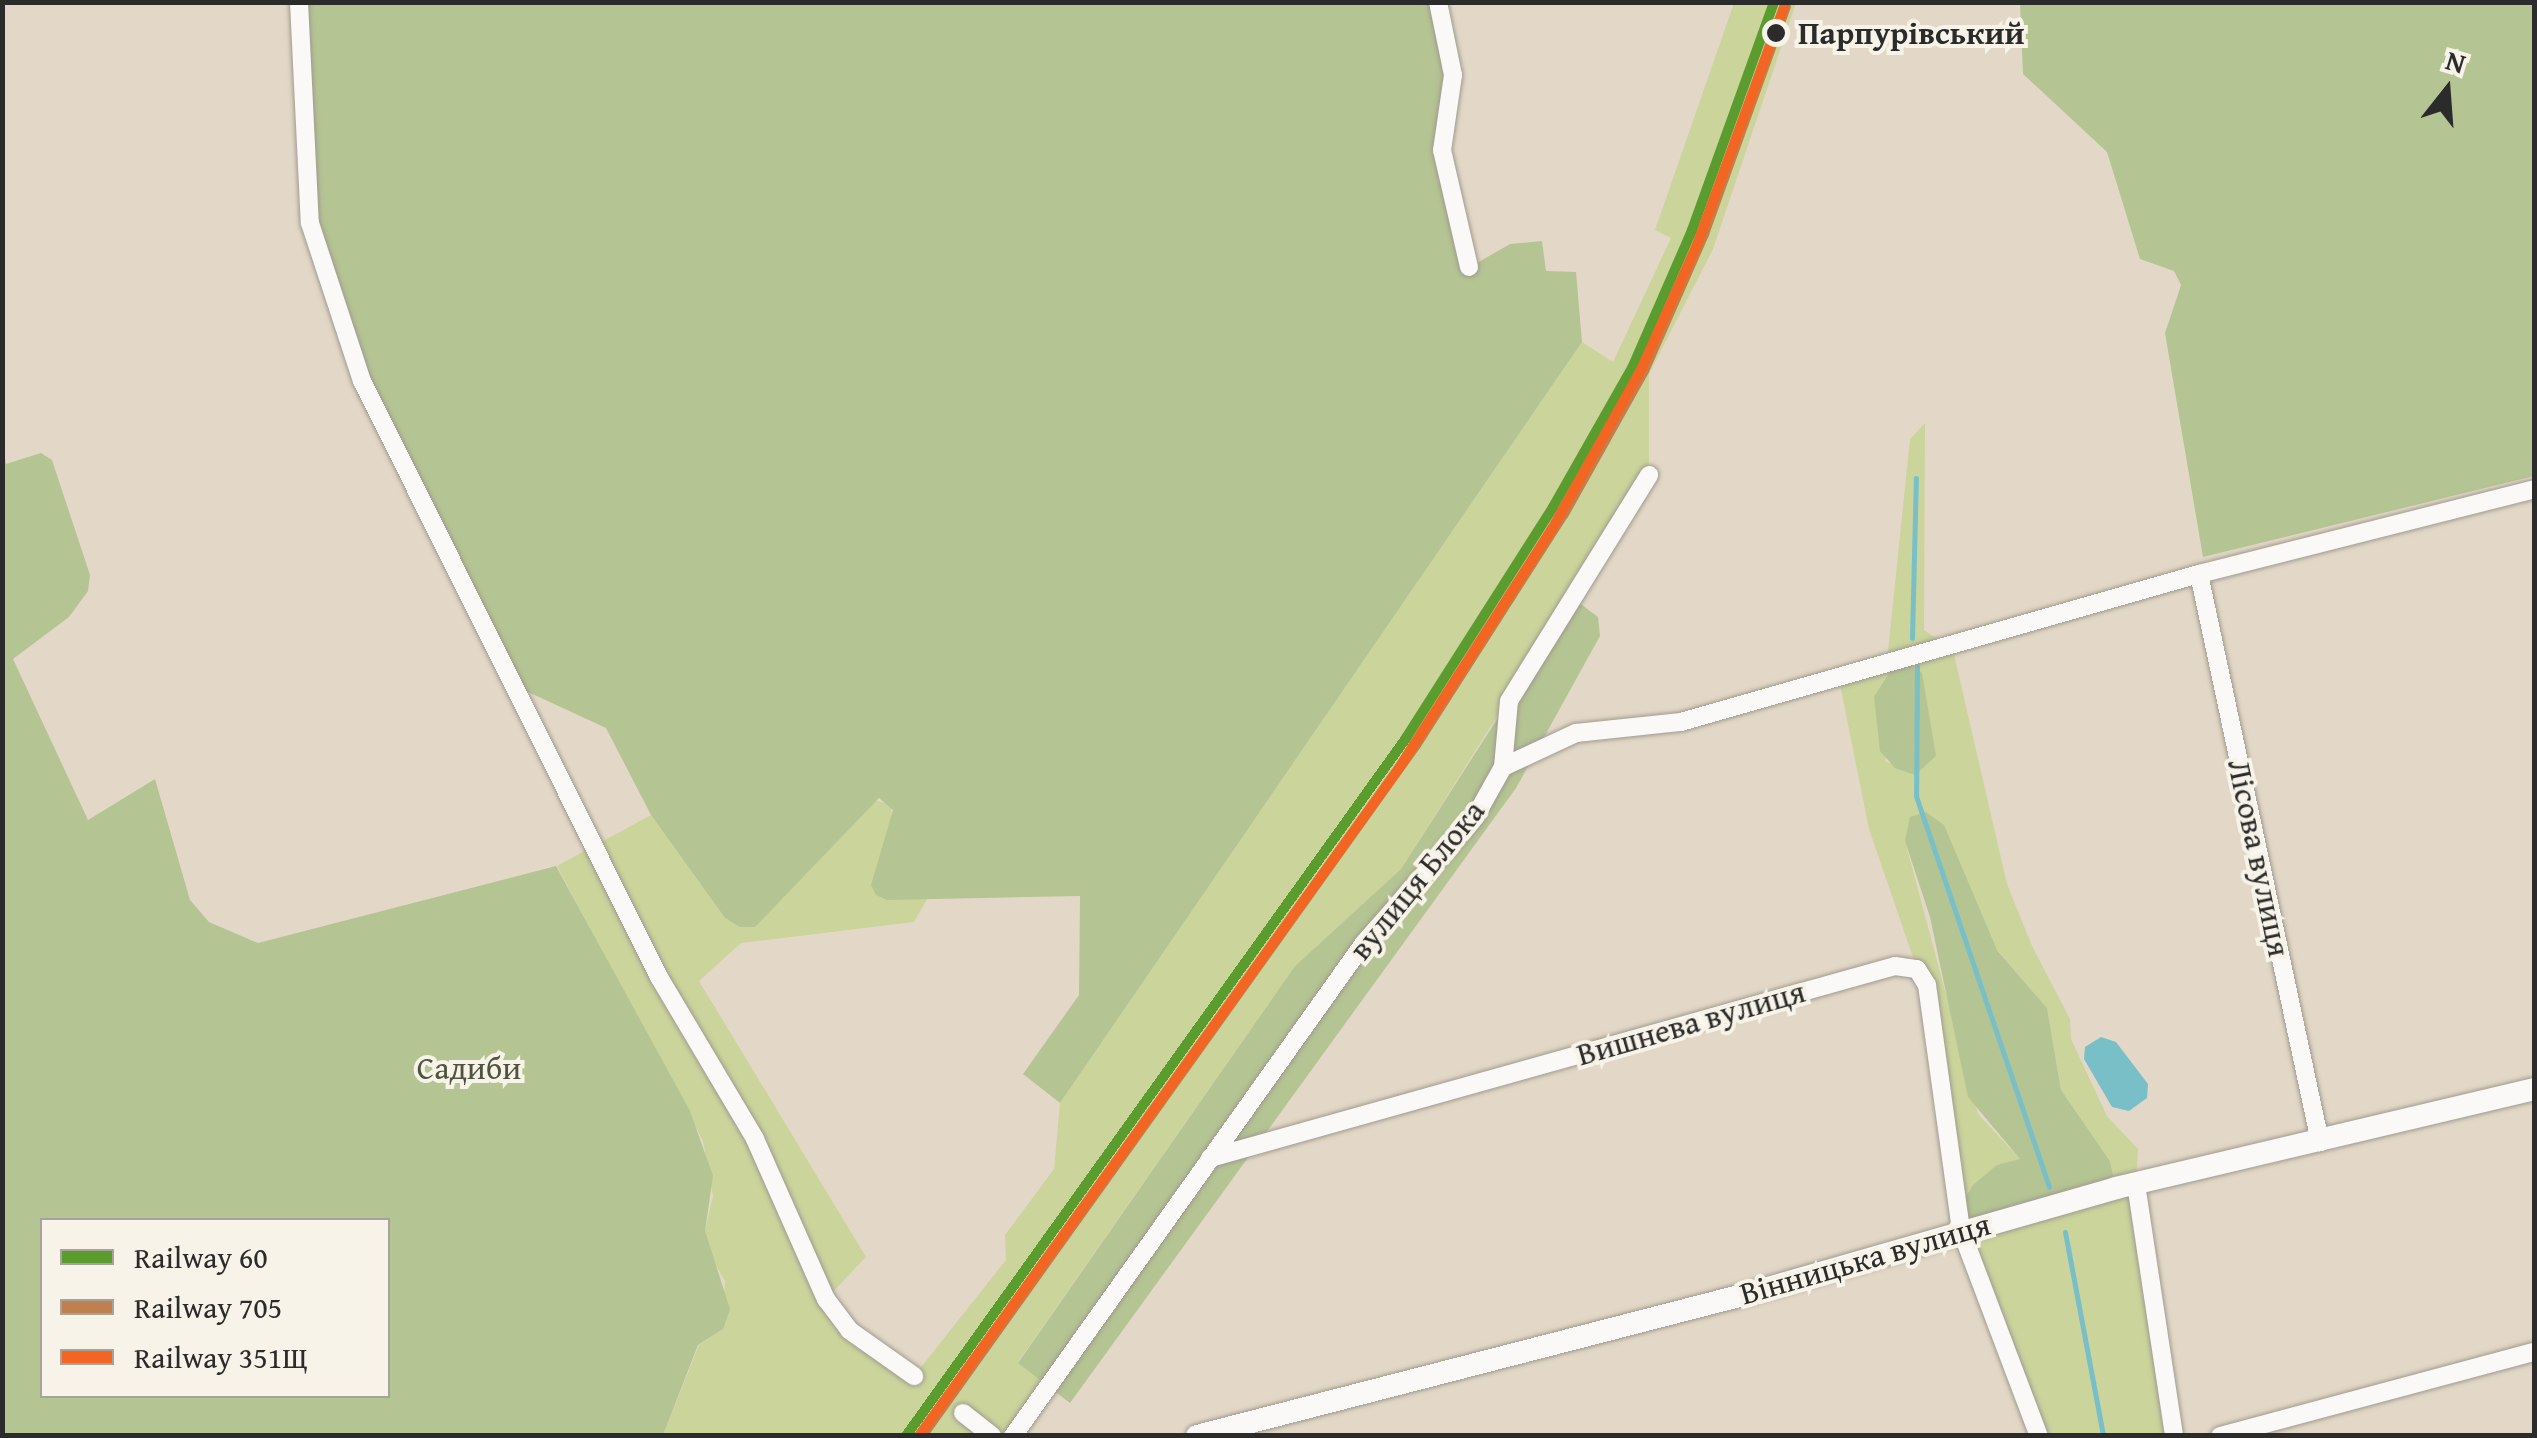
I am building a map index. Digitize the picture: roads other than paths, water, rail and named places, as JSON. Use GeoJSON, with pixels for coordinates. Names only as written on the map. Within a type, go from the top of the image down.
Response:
{"type":"FeatureCollection","features":[{"type":"Feature","properties":{"kind":"street"},"geometry":{"type":"LineString","coordinates":[[299,2],[310,223],[362,380],[659,977],[756,1139],[826,1299],[849,1330],[914,1376]]}},
{"type":"Feature","properties":{"kind":"street"},"geometry":{"type":"LineString","coordinates":[[1438,2],[1453,75],[1442,150],[1469,268]]}},
{"type":"Feature","properties":{"kind":"street"},"geometry":{"type":"LineString","coordinates":[[1502,767],[1509,701],[1649,475]]}},
{"type":"Feature","properties":{"kind":"street","name":"вулиця Блока"},"geometry":{"type":"LineString","coordinates":[[1013,1436],[1364,942],[1475,817],[1502,767],[1576,733],[1681,722],[2199,574],[2534,489]]}},
{"type":"Feature","properties":{"kind":"street","name":"Лісова вулиця"},"geometry":{"type":"LineString","coordinates":[[2199,574],[2320,1142]]}},
{"type":"Feature","properties":{"kind":"street","name":"Вишнева вулиця"},"geometry":{"type":"LineString","coordinates":[[1210,1158],[1895,966],[1917,969],[1926,985],[1961,1230]]}},
{"type":"Feature","properties":{"kind":"street","name":"Вінницька вулиця"},"geometry":{"type":"LineString","coordinates":[[1197,1436],[1747,1294],[1961,1230],[2136,1184],[2534,1089]]}},
{"type":"Feature","properties":{"kind":"street"},"geometry":{"type":"LineString","coordinates":[[2136,1184],[2174,1436]]}},
{"type":"Feature","properties":{"kind":"street"},"geometry":{"type":"LineString","coordinates":[[1961,1230],[2039,1436]]}},
{"type":"Feature","properties":{"kind":"street"},"geometry":{"type":"LineString","coordinates":[[2220,1436],[2534,1352]]}},
{"type":"Feature","properties":{"kind":"street"},"geometry":{"type":"LineString","coordinates":[[963,1413],[992,1436]]}},
{"type":"Feature","properties":{"kind":"water"},"geometry":{"type":"Polygon","coordinates":[[[2101,1037],[2116,1042],[2148,1084],[2147,1098],[2129,1111],[2112,1107],[2084,1059],[2085,1047],[2101,1037]]]}},
{"type":"Feature","properties":{"kind":"waterway"},"geometry":{"type":"LineString","coordinates":[[1912,638],[1916,478]]}},
{"type":"Feature","properties":{"kind":"waterway"},"geometry":{"type":"LineString","coordinates":[[1917,666],[1916,796],[2049,1187]]}},
{"type":"Feature","properties":{"kind":"waterway"},"geometry":{"type":"LineString","coordinates":[[2065,1232],[2103,1436]]}},
{"type":"Feature","properties":{"kind":"rail line","name":"60"},"geometry":{"type":"LineString","coordinates":[[906,1436],[1406,738],[1553,507],[1633,366],[1692,230],[1774,2]]}},
{"type":"Feature","properties":{"kind":"rail line","name":"351Щ"},"geometry":{"type":"LineString","coordinates":[[919,1436],[1399,768],[1552,529],[1641,370],[1697,245],[1786,2]]}},
{"type":"Feature","properties":{"kind":"rail line","name":"705"},"geometry":{"type":"LineString","coordinates":[[922,1436],[1416,745],[1564,514],[1644,371],[1704,234],[1786,6]]}},
{"type":"Feature","properties":{"kind":"place","name":"Парпурівський"},"geometry":{"type":"Point","coordinates":[1776,33]}},
{"type":"Feature","properties":{"kind":"park label","name":"Садиби"},"geometry":{"type":"Point","coordinates":[469,1068]}}]}
